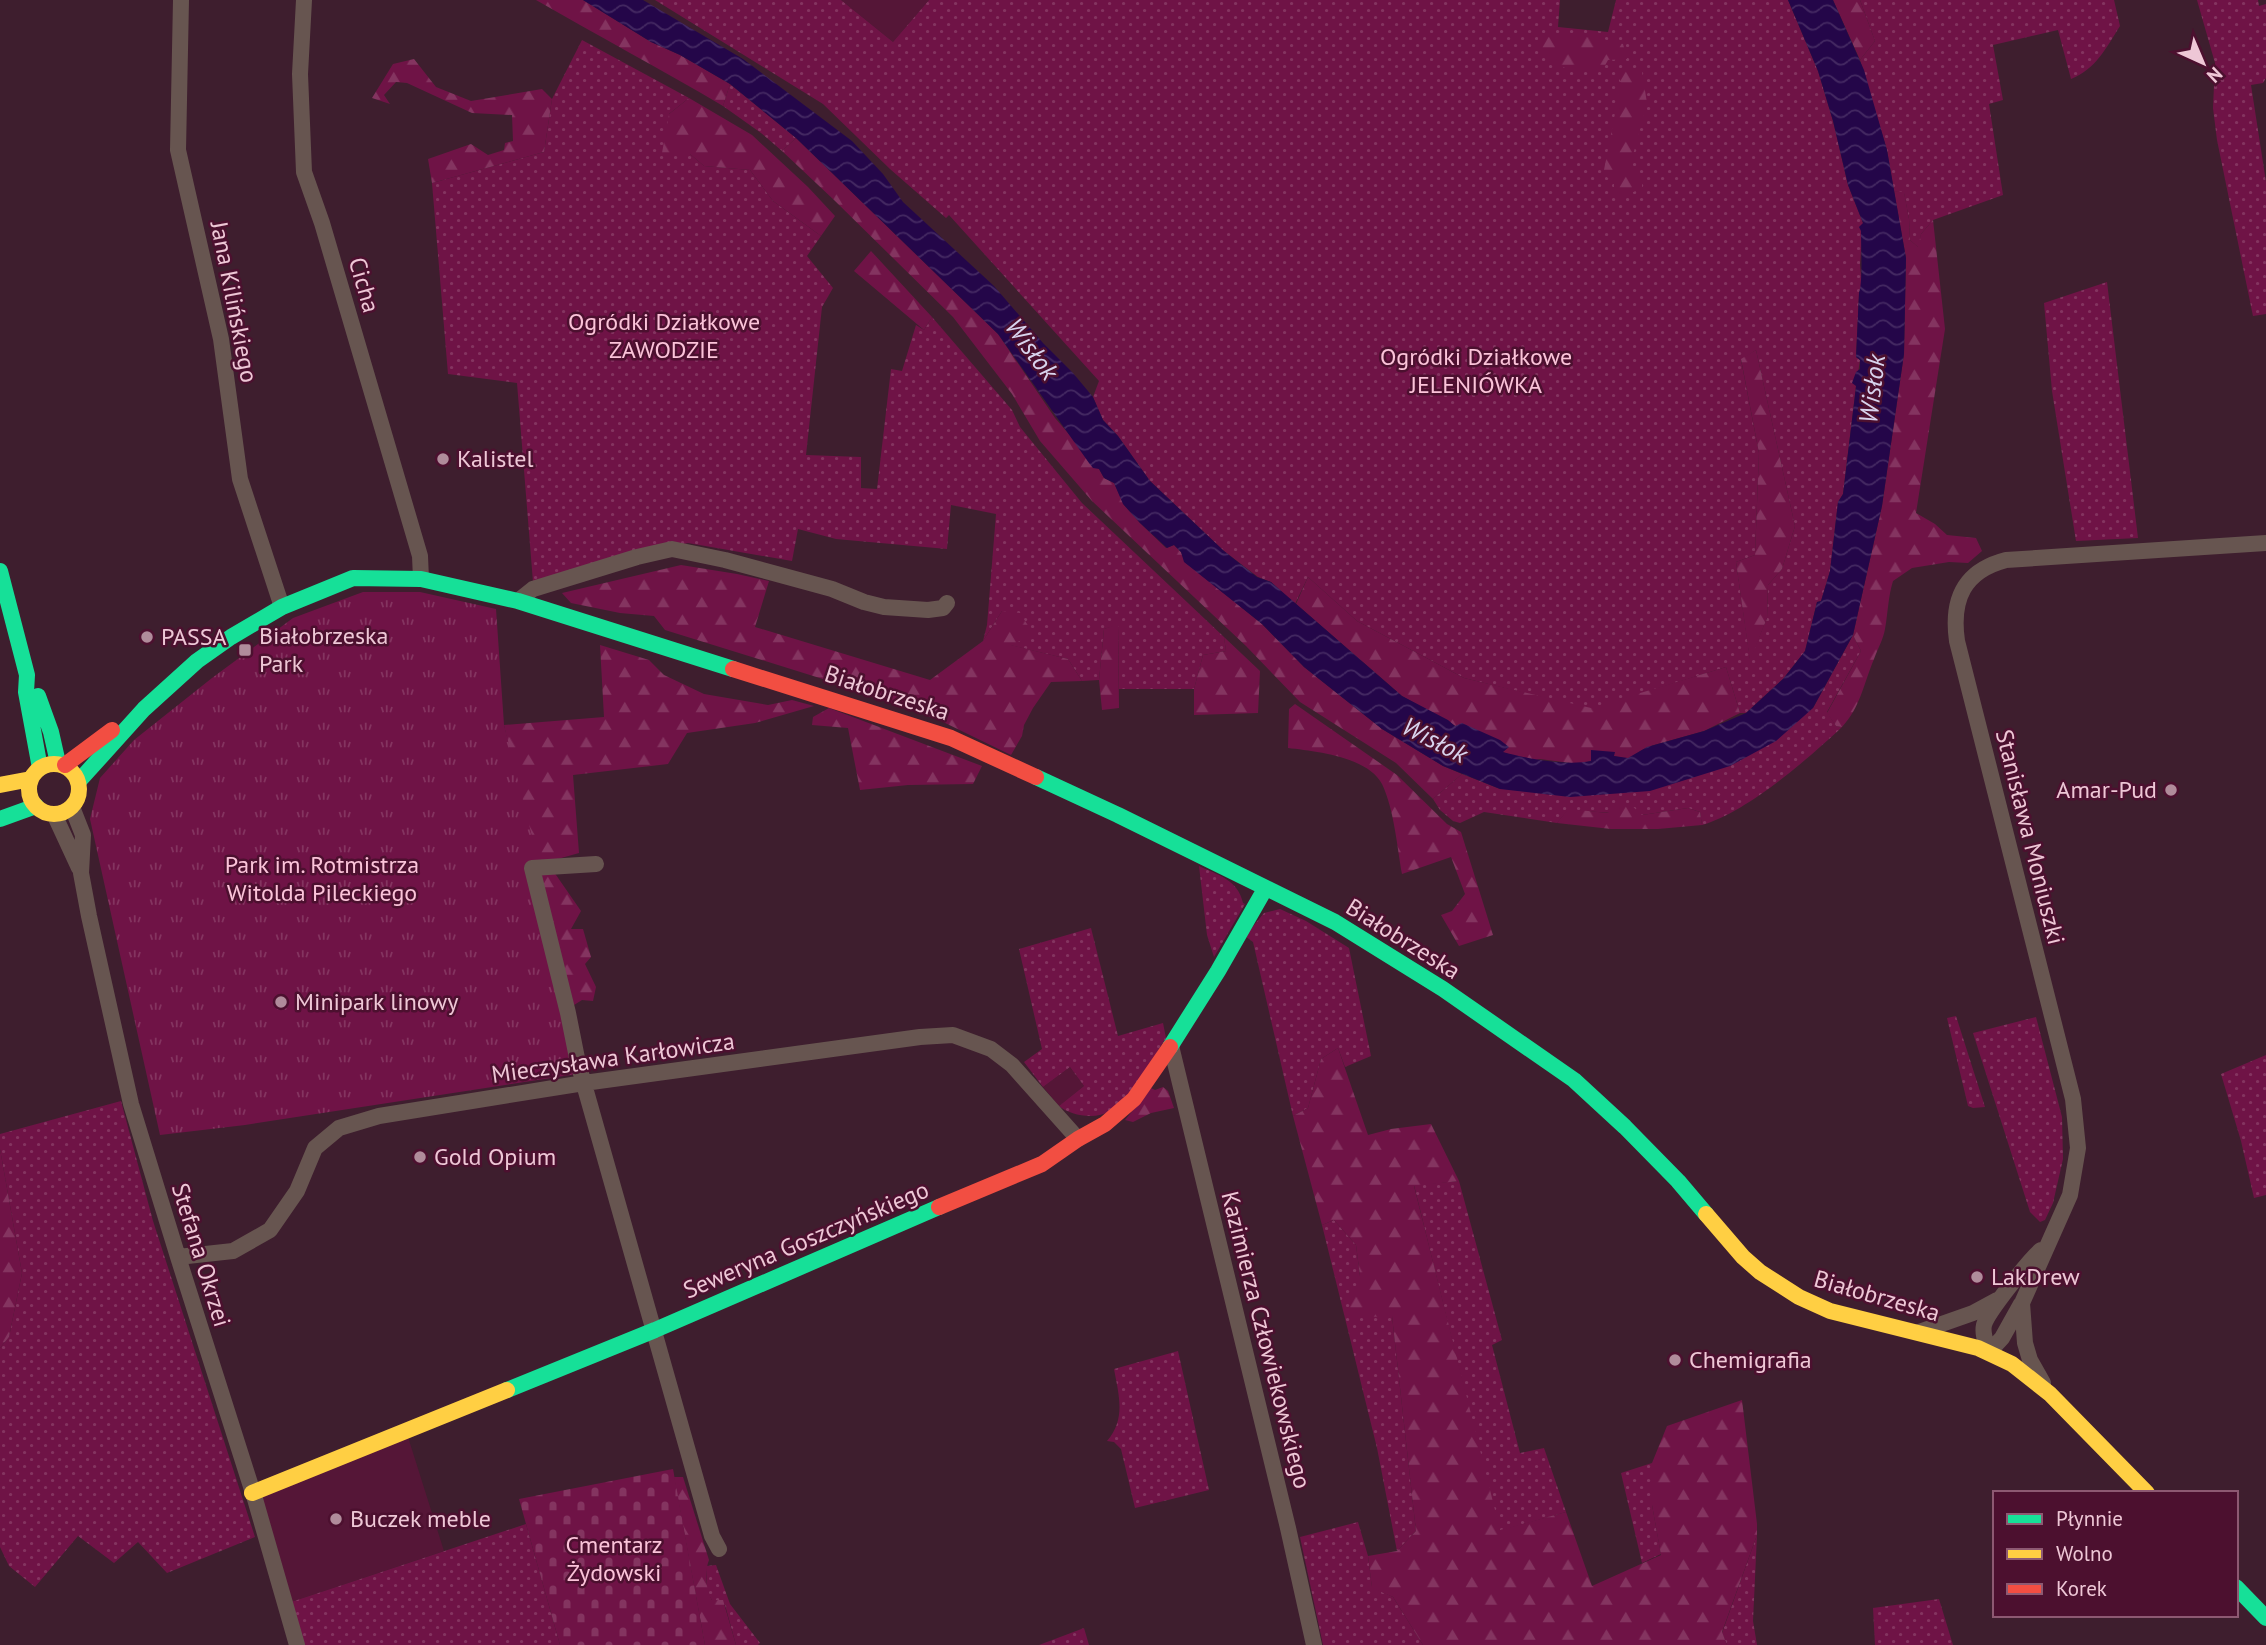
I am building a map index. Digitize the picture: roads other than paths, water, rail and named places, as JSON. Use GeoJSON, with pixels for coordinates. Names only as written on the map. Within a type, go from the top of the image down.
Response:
{"type":"FeatureCollection","features":[{"type":"Feature","properties":{"kind":"street","name":"Jana Kilińskiego"},"geometry":{"type":"LineString","coordinates":[[181,0],[178,150],[221,339],[240,479],[282,607]]}},
{"type":"Feature","properties":{"kind":"street","name":"Cicha"},"geometry":{"type":"LineString","coordinates":[[304,0],[300,74],[304,172],[322,223],[420,556],[421,579]]}},
{"type":"Feature","properties":{"kind":"street","name":"Stanisława Moniuszki"},"geometry":{"type":"LineString","coordinates":[[2050,1394],[2030,1360],[2025,1343],[2022,1303],[2070,1195],[2077,1148],[2076,1122],[2070,1089],[1957,641],[1954,622],[1957,605],[1963,589],[1974,575],[1990,564],[2006,560],[2266,543]]}},
{"type":"Feature","properties":{"kind":"street"},"geometry":{"type":"LineString","coordinates":[[518,601],[533,589],[637,557],[672,550],[725,560],[832,589],[884,607],[929,610],[943,608],[947,603]]}},
{"type":"Feature","properties":{"kind":"street"},"geometry":{"type":"LineString","coordinates":[[0,571],[27,675],[26,692],[35,774],[29,794],[36,806],[44,812],[64,813],[78,800],[79,781],[76,775],[62,764],[35,687],[27,675]]}},
{"type":"Feature","properties":{"kind":"street","name":"Białobrzeska"},"geometry":{"type":"LineString","coordinates":[[79,781],[144,709],[197,661],[282,607],[353,578],[421,579],[518,601],[951,738],[1118,815],[1346,929],[1443,989],[1574,1080],[1678,1181],[1760,1272],[1780,1286],[1830,1311],[1989,1352],[2012,1364],[2050,1394],[2145,1491]]}},
{"type":"Feature","properties":{"kind":"street","name":"Białobrzeska"},"geometry":{"type":"LineString","coordinates":[[62,764],[144,709]]}},
{"type":"Feature","properties":{"kind":"street"},"geometry":{"type":"LineString","coordinates":[[51,732],[57,738],[77,746],[91,746]]}},
{"type":"Feature","properties":{"kind":"street"},"geometry":{"type":"LineString","coordinates":[[0,785],[35,774],[49,764],[62,764]]}},
{"type":"Feature","properties":{"kind":"street"},"geometry":{"type":"LineString","coordinates":[[0,819],[36,806]]}},
{"type":"Feature","properties":{"kind":"street","name":"Stefana Okrzei"},"geometry":{"type":"LineString","coordinates":[[72,807],[83,835],[81,873],[131,1104],[253,1493],[297,1645]]}},
{"type":"Feature","properties":{"kind":"street","name":"Stefana Okrzei"},"geometry":{"type":"LineString","coordinates":[[54,814],[81,873]]}},
{"type":"Feature","properties":{"kind":"street"},"geometry":{"type":"LineString","coordinates":[[596,864],[532,869],[584,1083],[712,1536],[719,1549]]}},
{"type":"Feature","properties":{"kind":"street","name":"Seweryna Goszczyńskiego"},"geometry":{"type":"LineString","coordinates":[[253,1493],[655,1330],[1042,1164],[1105,1124],[1134,1100],[1218,971],[1265,889]]}},
{"type":"Feature","properties":{"kind":"street","name":"Mieczysława Karłowicza"},"geometry":{"type":"LineString","coordinates":[[177,1257],[233,1251],[270,1230],[297,1191],[315,1148],[339,1128],[379,1116],[584,1083],[907,1039],[953,1035],[991,1049],[1012,1065],[1078,1139]]}},
{"type":"Feature","properties":{"kind":"street","name":"Kazimierza Człowiekowskiego"},"geometry":{"type":"LineString","coordinates":[[1171,1046],[1314,1645]]}},
{"type":"Feature","properties":{"kind":"street"},"geometry":{"type":"LineString","coordinates":[[2022,1303],[2002,1338],[1989,1352],[1983,1333],[1984,1323],[1999,1299],[2035,1255],[2048,1244]]}},
{"type":"Feature","properties":{"kind":"street"},"geometry":{"type":"LineString","coordinates":[[1919,1332],[1973,1313],[1999,1299]]}},
{"type":"Feature","properties":{"kind":"street"},"geometry":{"type":"LineString","coordinates":[[2238,1589],[2266,1618]]}},
{"type":"Feature","properties":{"kind":"water","name":"Wisłok"},"geometry":{"type":"Polygon","coordinates":[[[583,0],[643,0],[743,59],[852,141],[883,174],[903,202],[994,286],[1073,373],[1093,397],[1103,420],[1118,436],[1150,481],[1224,551],[1257,577],[1271,582],[1402,696],[1455,726],[1462,723],[1500,740],[1509,747],[1503,752],[1570,763],[1591,761],[1591,750],[1615,752],[1614,756],[1628,758],[1647,747],[1704,731],[1746,713],[1783,679],[1805,651],[1817,602],[1821,601],[1830,571],[1855,395],[1856,386],[1852,383],[1860,369],[1860,360],[1856,357],[1861,273],[1859,227],[1863,223],[1848,185],[1818,71],[1788,0],[1833,0],[1864,70],[1887,150],[1906,258],[1904,354],[1882,506],[1853,635],[1813,708],[1776,741],[1730,766],[1650,791],[1570,797],[1500,789],[1443,766],[1382,729],[1304,667],[1262,624],[1184,562],[1181,552],[1174,545],[1167,548],[1140,523],[1123,504],[1114,483],[1104,478],[1099,469],[1093,468],[1089,463],[998,334],[796,138],[730,84],[680,55],[651,42],[583,0]]]}},
{"type":"Feature","properties":{"kind":"place","name":"Kalistel"},"geometry":{"type":"Point","coordinates":[443,459]}},
{"type":"Feature","properties":{"kind":"place","name":"PASSA"},"geometry":{"type":"Point","coordinates":[147,637]}},
{"type":"Feature","properties":{"kind":"place","name":"Białobrzeska Park"},"geometry":{"type":"Point","coordinates":[245,650]}},
{"type":"Feature","properties":{"kind":"place","name":"Amar-Pud"},"geometry":{"type":"Point","coordinates":[2171,790]}},
{"type":"Feature","properties":{"kind":"place","name":"Minipark linowy"},"geometry":{"type":"Point","coordinates":[281,1002]}},
{"type":"Feature","properties":{"kind":"place","name":"Gold Opium"},"geometry":{"type":"Point","coordinates":[420,1157]}},
{"type":"Feature","properties":{"kind":"place","name":"LakDrew"},"geometry":{"type":"Point","coordinates":[1977,1277]}},
{"type":"Feature","properties":{"kind":"place","name":"Chemigrafia"},"geometry":{"type":"Point","coordinates":[1675,1360]}},
{"type":"Feature","properties":{"kind":"place","name":"Buczek meble"},"geometry":{"type":"Point","coordinates":[336,1519]}},
{"type":"Feature","properties":{"kind":"park label","name":"Ogródki Działkowe ZAWODZIE"},"geometry":{"type":"Point","coordinates":[664,336]}},
{"type":"Feature","properties":{"kind":"park label","name":"Ogródki Działkowe JELENIÓWKA"},"geometry":{"type":"Point","coordinates":[1476,371]}},
{"type":"Feature","properties":{"kind":"park label","name":"Park im. Rotmistrza Witolda Pileckiego"},"geometry":{"type":"Point","coordinates":[322,879]}},
{"type":"Feature","properties":{"kind":"park label","name":"Cmentarz Żydowski"},"geometry":{"type":"Point","coordinates":[614,1559]}}]}
